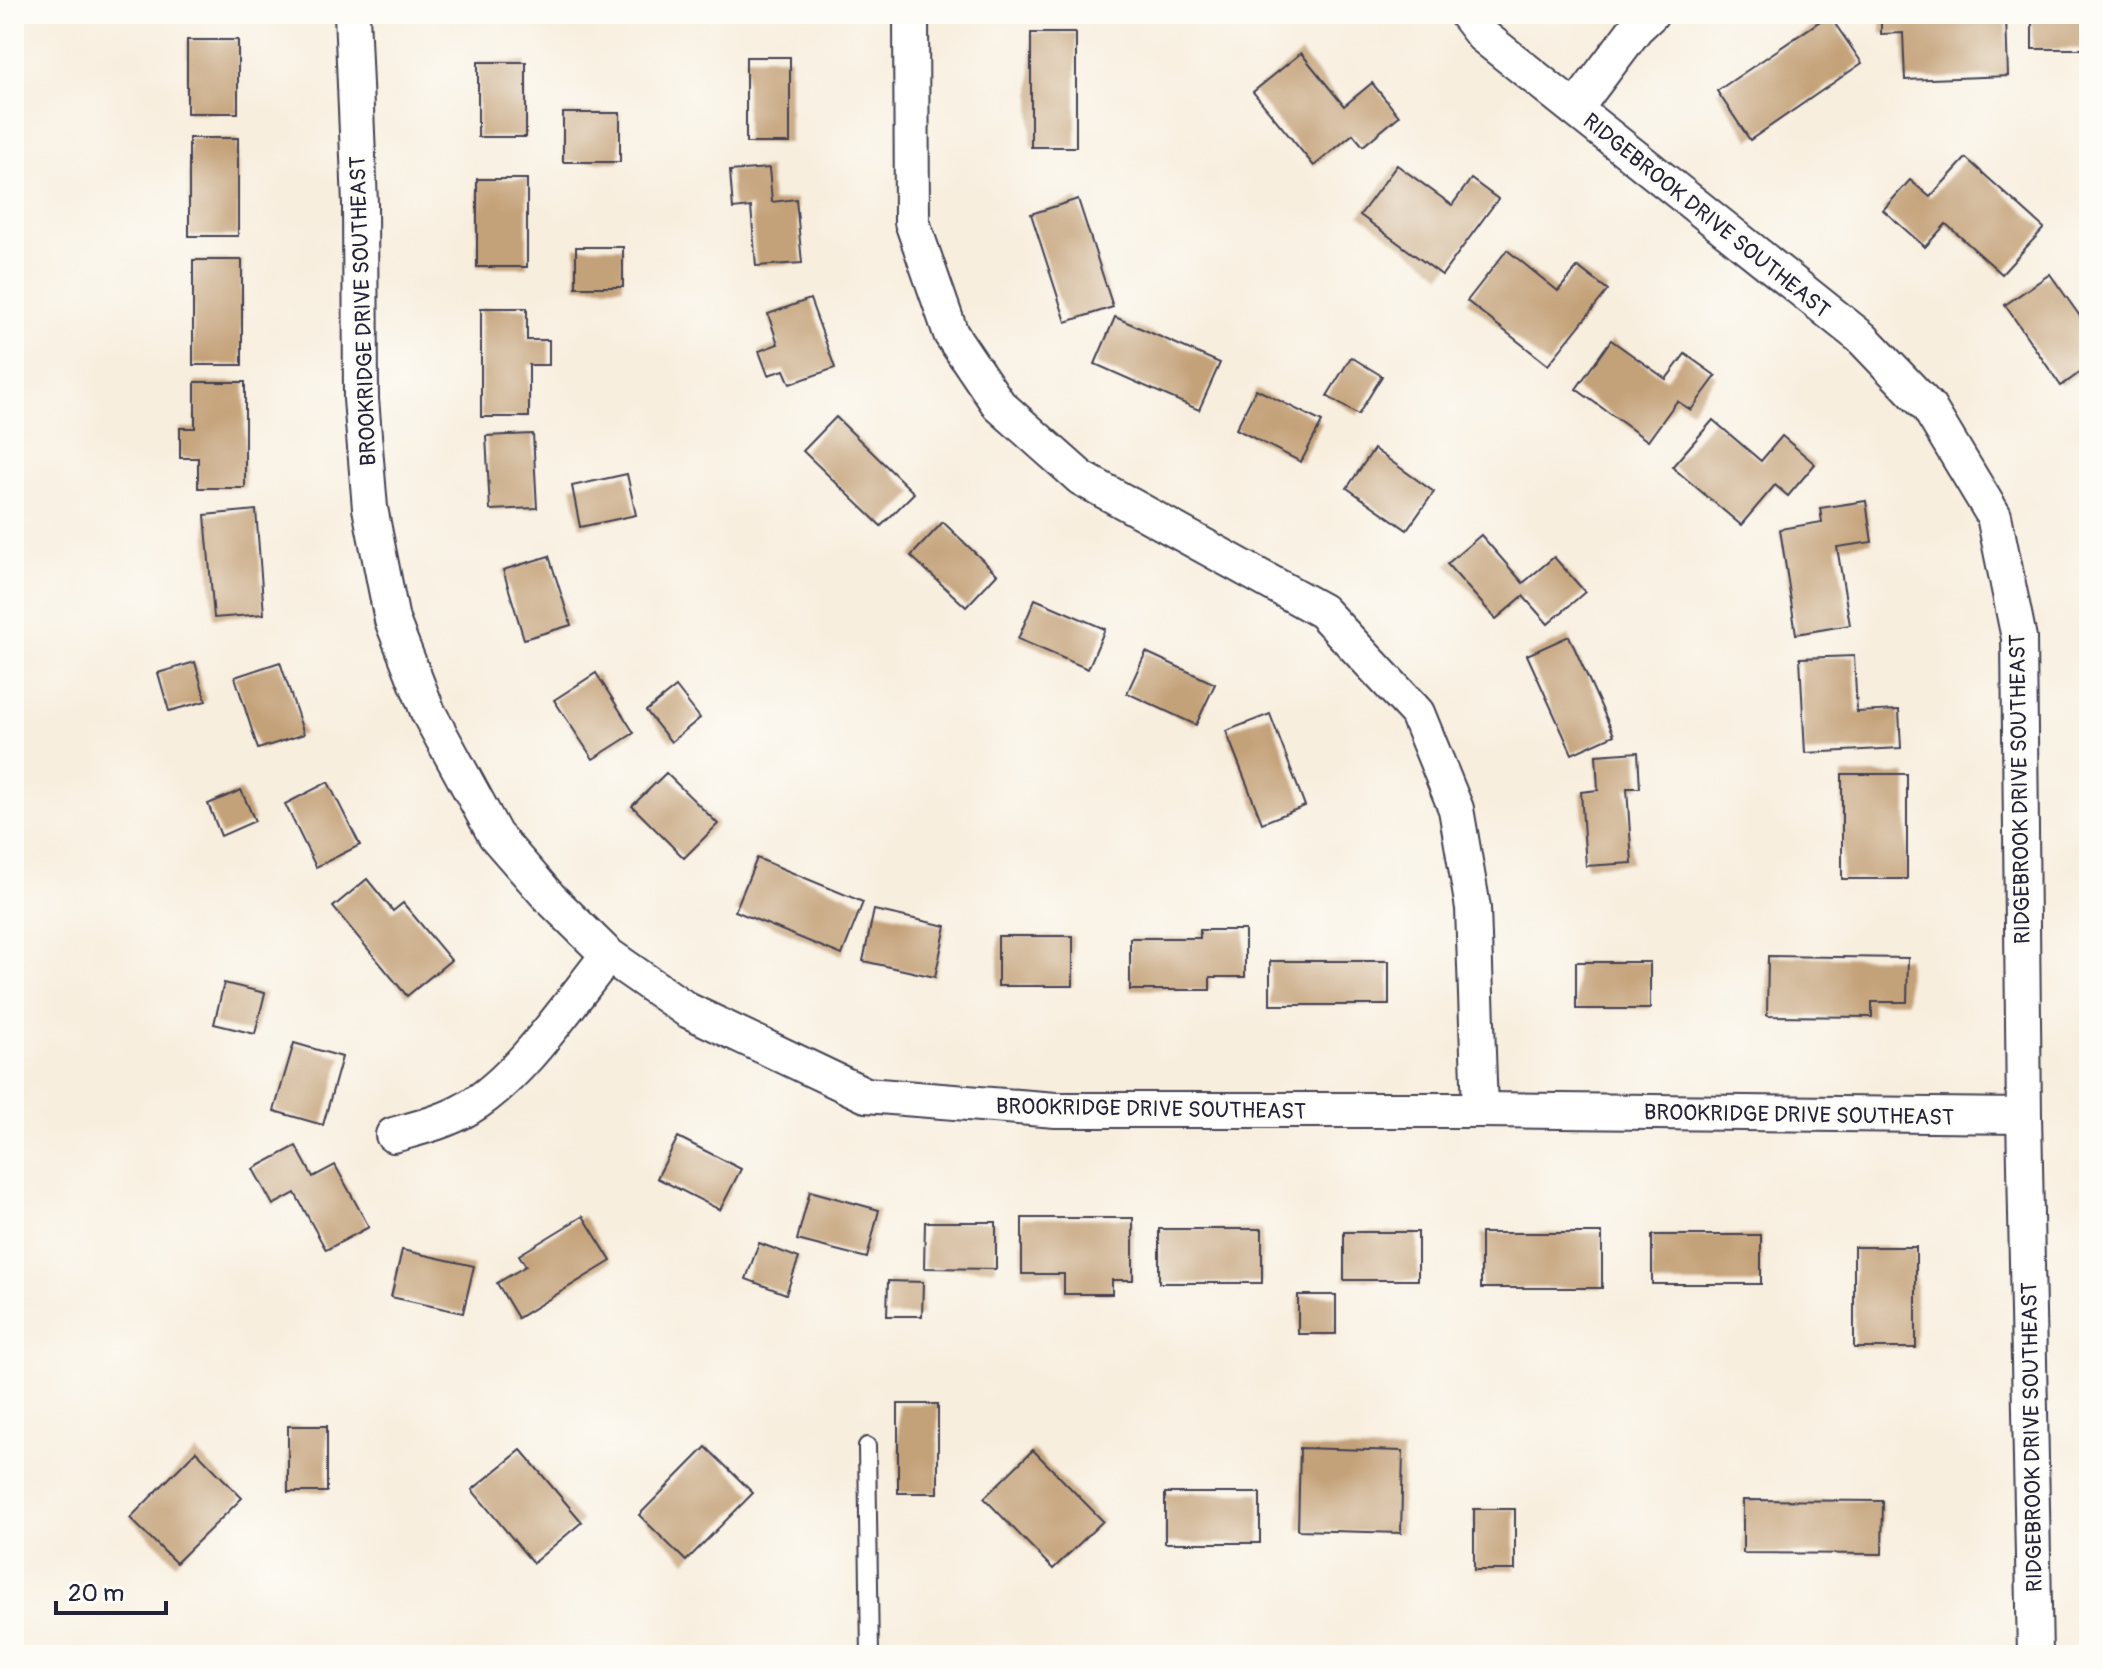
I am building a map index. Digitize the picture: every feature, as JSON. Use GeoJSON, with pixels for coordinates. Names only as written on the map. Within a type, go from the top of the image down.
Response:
{"type":"FeatureCollection","features":[{"type":"Feature","properties":{"kind":"street","name":"BROOKRIDGE DRIVE SOUTHEAST"},"geometry":{"type":"LineString","coordinates":[[352,14],[360,204],[361,399],[370,508],[392,620],[428,712],[495,835],[549,897],[608,955],[687,1010],[866,1095],[1056,1110],[1480,1110],[2024,1116]]}},
{"type":"Feature","properties":{"kind":"street"},"geometry":{"type":"LineString","coordinates":[[911,14],[912,222],[951,334],[999,405],[1081,478],[1322,611],[1417,713],[1456,809],[1473,908],[1480,1110]]}},
{"type":"Feature","properties":{"kind":"street","name":"RIDGEBROOK DRIVE SOUTHEAST"},"geometry":{"type":"LineString","coordinates":[[1466,14],[1483,36],[1862,338],[1929,408],[1994,516],[2019,638],[2024,1116],[2035,1655]]}},
{"type":"Feature","properties":{"kind":"street"},"geometry":{"type":"LineString","coordinates":[[1575,109],[1636,28],[1651,14]]}},
{"type":"Feature","properties":{"kind":"street"},"geometry":{"type":"LineString","coordinates":[[393,1135],[445,1119],[468,1108],[512,1073],[608,955]]}},
{"type":"Feature","properties":{"kind":"lane"},"geometry":{"type":"LineString","coordinates":[[867,1446],[870,1655]]}},
{"type":"Feature","properties":{"kind":"building"},"geometry":{"type":"Polygon","coordinates":[[[1881,14],[1929,14],[1929,19],[2006,17],[2008,76],[1905,80],[1903,33],[1881,34],[1881,14]]]}},
{"type":"Feature","properties":{"kind":"building"},"geometry":{"type":"Polygon","coordinates":[[[2032,14],[2089,14],[2089,49],[2032,49],[2032,14]]]}},
{"type":"Feature","properties":{"kind":"building"},"geometry":{"type":"Polygon","coordinates":[[[1829,15],[1862,63],[1750,140],[1717,91],[1829,15]]]}},
{"type":"Feature","properties":{"kind":"building"},"geometry":{"type":"Polygon","coordinates":[[[1031,33],[1076,33],[1076,147],[1031,147],[1031,33]]]}},
{"type":"Feature","properties":{"kind":"building"},"geometry":{"type":"Polygon","coordinates":[[[187,40],[238,40],[238,113],[187,113],[187,40]]]}},
{"type":"Feature","properties":{"kind":"building"},"geometry":{"type":"Polygon","coordinates":[[[1301,53],[1344,106],[1372,83],[1399,116],[1363,146],[1353,134],[1314,166],[1253,92],[1301,53]]]}},
{"type":"Feature","properties":{"kind":"building"},"geometry":{"type":"Polygon","coordinates":[[[746,57],[790,57],[790,143],[746,143],[746,57]]]}},
{"type":"Feature","properties":{"kind":"building"},"geometry":{"type":"Polygon","coordinates":[[[478,62],[526,62],[526,137],[478,137],[478,62]]]}},
{"type":"Feature","properties":{"kind":"building"},"geometry":{"type":"Polygon","coordinates":[[[563,113],[620,113],[620,162],[563,162],[563,113]]]}},
{"type":"Feature","properties":{"kind":"building"},"geometry":{"type":"Polygon","coordinates":[[[189,138],[238,138],[238,236],[189,236],[189,138]]]}},
{"type":"Feature","properties":{"kind":"building"},"geometry":{"type":"Polygon","coordinates":[[[1966,158],[2044,228],[2002,274],[1946,224],[1925,247],[1883,210],[1910,180],[1930,197],[1966,158]]]}},
{"type":"Feature","properties":{"kind":"building"},"geometry":{"type":"Polygon","coordinates":[[[1397,165],[1452,205],[1471,179],[1498,199],[1442,275],[1360,215],[1397,165]]]}},
{"type":"Feature","properties":{"kind":"building"},"geometry":{"type":"Polygon","coordinates":[[[769,168],[772,202],[796,199],[802,263],[756,266],[751,207],[733,209],[730,171],[769,168]]]}},
{"type":"Feature","properties":{"kind":"building"},"geometry":{"type":"Polygon","coordinates":[[[477,179],[527,179],[527,267],[477,267],[477,179]]]}},
{"type":"Feature","properties":{"kind":"building"},"geometry":{"type":"Polygon","coordinates":[[[1078,199],[1113,307],[1066,322],[1031,214],[1078,199]]]}},
{"type":"Feature","properties":{"kind":"building"},"geometry":{"type":"Polygon","coordinates":[[[576,247],[623,247],[623,287],[576,287],[576,247]]]}},
{"type":"Feature","properties":{"kind":"building"},"geometry":{"type":"Polygon","coordinates":[[[1507,250],[1558,291],[1578,267],[1608,290],[1548,365],[1467,301],[1507,250]]]}},
{"type":"Feature","properties":{"kind":"building"},"geometry":{"type":"Polygon","coordinates":[[[193,260],[242,260],[242,365],[193,365],[193,260]]]}},
{"type":"Feature","properties":{"kind":"building"},"geometry":{"type":"Polygon","coordinates":[[[2050,274],[2089,329],[2089,366],[2061,386],[2005,305],[2050,274]]]}},
{"type":"Feature","properties":{"kind":"building"},"geometry":{"type":"Polygon","coordinates":[[[810,299],[835,368],[790,384],[784,370],[768,375],[759,351],[778,344],[768,314],[810,299]]]}},
{"type":"Feature","properties":{"kind":"building"},"geometry":{"type":"Polygon","coordinates":[[[481,308],[527,308],[527,340],[549,340],[549,365],[529,365],[529,417],[481,417],[481,308]]]}},
{"type":"Feature","properties":{"kind":"building"},"geometry":{"type":"Polygon","coordinates":[[[1115,317],[1220,363],[1199,410],[1095,364],[1115,317]]]}},
{"type":"Feature","properties":{"kind":"building"},"geometry":{"type":"Polygon","coordinates":[[[1611,340],[1666,379],[1685,354],[1716,376],[1691,410],[1677,401],[1648,441],[1576,389],[1611,340]]]}},
{"type":"Feature","properties":{"kind":"building"},"geometry":{"type":"Polygon","coordinates":[[[1351,357],[1382,376],[1358,415],[1327,396],[1351,357]]]}},
{"type":"Feature","properties":{"kind":"building"},"geometry":{"type":"Polygon","coordinates":[[[195,382],[245,382],[245,488],[198,488],[198,458],[180,458],[180,428],[195,428],[195,382]]]}},
{"type":"Feature","properties":{"kind":"building"},"geometry":{"type":"Polygon","coordinates":[[[1256,389],[1322,422],[1301,462],[1236,429],[1256,389]]]}},
{"type":"Feature","properties":{"kind":"building"},"geometry":{"type":"Polygon","coordinates":[[[836,417],[914,493],[881,526],[803,451],[836,417]]]}},
{"type":"Feature","properties":{"kind":"building"},"geometry":{"type":"Polygon","coordinates":[[[1713,420],[1761,461],[1782,436],[1815,464],[1788,496],[1775,485],[1741,525],[1672,467],[1713,420]]]}},
{"type":"Feature","properties":{"kind":"building"},"geometry":{"type":"Polygon","coordinates":[[[533,434],[537,508],[490,510],[486,436],[533,434]]]}},
{"type":"Feature","properties":{"kind":"building"},"geometry":{"type":"Polygon","coordinates":[[[1374,449],[1434,492],[1407,530],[1347,488],[1374,449]]]}},
{"type":"Feature","properties":{"kind":"building"},"geometry":{"type":"Polygon","coordinates":[[[627,474],[636,515],[580,527],[572,486],[627,474]]]}},
{"type":"Feature","properties":{"kind":"building"},"geometry":{"type":"Polygon","coordinates":[[[1866,501],[1872,542],[1837,547],[1850,625],[1796,634],[1780,529],[1822,522],[1820,508],[1866,501]]]}},
{"type":"Feature","properties":{"kind":"building"},"geometry":{"type":"Polygon","coordinates":[[[256,510],[264,614],[214,618],[205,515],[256,510]]]}},
{"type":"Feature","properties":{"kind":"building"},"geometry":{"type":"Polygon","coordinates":[[[943,522],[997,574],[966,607],[911,556],[943,522]]]}},
{"type":"Feature","properties":{"kind":"building"},"geometry":{"type":"Polygon","coordinates":[[[1481,535],[1523,583],[1554,557],[1585,592],[1548,624],[1523,596],[1496,619],[1447,564],[1481,535]]]}},
{"type":"Feature","properties":{"kind":"building"},"geometry":{"type":"Polygon","coordinates":[[[549,556],[571,625],[524,639],[503,570],[549,556]]]}},
{"type":"Feature","properties":{"kind":"building"},"geometry":{"type":"Polygon","coordinates":[[[1035,599],[1105,629],[1088,669],[1018,639],[1035,599]]]}},
{"type":"Feature","properties":{"kind":"building"},"geometry":{"type":"Polygon","coordinates":[[[1569,636],[1614,735],[1572,754],[1527,655],[1569,636]]]}},
{"type":"Feature","properties":{"kind":"building"},"geometry":{"type":"Polygon","coordinates":[[[1146,652],[1215,684],[1196,725],[1127,693],[1146,652]]]}},
{"type":"Feature","properties":{"kind":"building"},"geometry":{"type":"Polygon","coordinates":[[[1854,656],[1857,712],[1899,710],[1901,748],[1805,753],[1800,658],[1854,656]]]}},
{"type":"Feature","properties":{"kind":"building"},"geometry":{"type":"Polygon","coordinates":[[[195,662],[206,701],[169,711],[158,673],[195,662]]]}},
{"type":"Feature","properties":{"kind":"building"},"geometry":{"type":"Polygon","coordinates":[[[280,662],[304,734],[258,749],[235,677],[280,662]]]}},
{"type":"Feature","properties":{"kind":"building"},"geometry":{"type":"Polygon","coordinates":[[[596,673],[634,733],[593,759],[554,700],[596,673]]]}},
{"type":"Feature","properties":{"kind":"building"},"geometry":{"type":"Polygon","coordinates":[[[676,687],[700,718],[671,742],[646,711],[676,687]]]}},
{"type":"Feature","properties":{"kind":"building"},"geometry":{"type":"Polygon","coordinates":[[[1270,714],[1305,806],[1262,823],[1226,731],[1270,714]]]}},
{"type":"Feature","properties":{"kind":"building"},"geometry":{"type":"Polygon","coordinates":[[[1638,752],[1640,788],[1627,788],[1632,863],[1586,866],[1581,792],[1598,790],[1596,755],[1638,752]]]}},
{"type":"Feature","properties":{"kind":"building"},"geometry":{"type":"Polygon","coordinates":[[[666,773],[718,824],[684,858],[632,806],[666,773]]]}},
{"type":"Feature","properties":{"kind":"building"},"geometry":{"type":"Polygon","coordinates":[[[1842,774],[1907,774],[1907,879],[1842,879],[1842,774]]]}},
{"type":"Feature","properties":{"kind":"building"},"geometry":{"type":"Polygon","coordinates":[[[328,782],[360,845],[316,867],[285,804],[328,782]]]}},
{"type":"Feature","properties":{"kind":"building"},"geometry":{"type":"Polygon","coordinates":[[[241,790],[255,821],[221,836],[208,804],[241,790]]]}},
{"type":"Feature","properties":{"kind":"building"},"geometry":{"type":"Polygon","coordinates":[[[757,858],[863,902],[842,955],[735,911],[757,858]]]}},
{"type":"Feature","properties":{"kind":"building"},"geometry":{"type":"Polygon","coordinates":[[[367,879],[393,911],[403,903],[451,960],[407,996],[333,907],[367,879]]]}},
{"type":"Feature","properties":{"kind":"building"},"geometry":{"type":"Polygon","coordinates":[[[874,910],[946,926],[935,977],[863,961],[874,910]]]}},
{"type":"Feature","properties":{"kind":"building"},"geometry":{"type":"Polygon","coordinates":[[[1200,930],[1245,930],[1245,977],[1210,977],[1210,990],[1130,990],[1130,938],[1200,938],[1200,930]]]}},
{"type":"Feature","properties":{"kind":"building"},"geometry":{"type":"Polygon","coordinates":[[[998,936],[1073,936],[1073,986],[998,986],[998,936]]]}},
{"type":"Feature","properties":{"kind":"building"},"geometry":{"type":"Polygon","coordinates":[[[1768,956],[1908,958],[1907,1002],[1872,1002],[1872,1017],[1767,1016],[1768,956]]]}},
{"type":"Feature","properties":{"kind":"building"},"geometry":{"type":"Polygon","coordinates":[[[1270,961],[1389,961],[1389,1005],[1270,1005],[1270,961]]]}},
{"type":"Feature","properties":{"kind":"building"},"geometry":{"type":"Polygon","coordinates":[[[1576,962],[1650,962],[1650,1009],[1576,1009],[1576,962]]]}},
{"type":"Feature","properties":{"kind":"building"},"geometry":{"type":"Polygon","coordinates":[[[224,983],[265,993],[255,1034],[214,1024],[224,983]]]}},
{"type":"Feature","properties":{"kind":"building"},"geometry":{"type":"Polygon","coordinates":[[[294,1043],[342,1057],[323,1125],[274,1111],[294,1043]]]}},
{"type":"Feature","properties":{"kind":"building"},"geometry":{"type":"Polygon","coordinates":[[[678,1137],[741,1169],[720,1210],[657,1178],[678,1137]]]}},
{"type":"Feature","properties":{"kind":"building"},"geometry":{"type":"Polygon","coordinates":[[[296,1146],[313,1177],[335,1165],[369,1227],[326,1250],[295,1193],[273,1205],[253,1169],[296,1146]]]}},
{"type":"Feature","properties":{"kind":"building"},"geometry":{"type":"Polygon","coordinates":[[[810,1191],[879,1210],[867,1258],[797,1240],[810,1191]]]}},
{"type":"Feature","properties":{"kind":"building"},"geometry":{"type":"Polygon","coordinates":[[[583,1216],[611,1261],[518,1318],[497,1283],[526,1266],[519,1255],[583,1216]]]}},
{"type":"Feature","properties":{"kind":"building"},"geometry":{"type":"Polygon","coordinates":[[[1022,1218],[1133,1218],[1133,1280],[1112,1280],[1112,1294],[1064,1294],[1064,1274],[1022,1274],[1022,1218]]]}},
{"type":"Feature","properties":{"kind":"building"},"geometry":{"type":"Polygon","coordinates":[[[925,1222],[996,1222],[996,1269],[924,1268],[925,1222]]]}},
{"type":"Feature","properties":{"kind":"building"},"geometry":{"type":"Polygon","coordinates":[[[1159,1229],[1262,1229],[1262,1283],[1159,1283],[1159,1229]]]}},
{"type":"Feature","properties":{"kind":"building"},"geometry":{"type":"Polygon","coordinates":[[[1344,1232],[1418,1232],[1418,1280],[1344,1280],[1344,1232]]]}},
{"type":"Feature","properties":{"kind":"building"},"geometry":{"type":"Polygon","coordinates":[[[1481,1233],[1602,1233],[1602,1288],[1481,1288],[1481,1233]]]}},
{"type":"Feature","properties":{"kind":"building"},"geometry":{"type":"Polygon","coordinates":[[[1652,1235],[1761,1235],[1761,1284],[1652,1284],[1652,1235]]]}},
{"type":"Feature","properties":{"kind":"building"},"geometry":{"type":"Polygon","coordinates":[[[759,1243],[799,1258],[786,1294],[746,1279],[759,1243]]]}},
{"type":"Feature","properties":{"kind":"building"},"geometry":{"type":"Polygon","coordinates":[[[1854,1247],[1916,1247],[1916,1348],[1854,1348],[1854,1247]]]}},
{"type":"Feature","properties":{"kind":"building"},"geometry":{"type":"Polygon","coordinates":[[[402,1250],[474,1266],[463,1313],[391,1297],[402,1250]]]}},
{"type":"Feature","properties":{"kind":"building"},"geometry":{"type":"Polygon","coordinates":[[[888,1281],[923,1282],[922,1316],[887,1316],[888,1281]]]}},
{"type":"Feature","properties":{"kind":"building"},"geometry":{"type":"Polygon","coordinates":[[[1298,1295],[1336,1295],[1336,1334],[1298,1334],[1298,1295]]]}},
{"type":"Feature","properties":{"kind":"building"},"geometry":{"type":"Polygon","coordinates":[[[898,1404],[938,1404],[938,1493],[898,1493],[898,1404]]]}},
{"type":"Feature","properties":{"kind":"building"},"geometry":{"type":"Polygon","coordinates":[[[288,1426],[327,1426],[327,1492],[288,1492],[288,1426]]]}},
{"type":"Feature","properties":{"kind":"building"},"geometry":{"type":"Polygon","coordinates":[[[706,1447],[753,1493],[686,1561],[639,1515],[706,1447]]]}},
{"type":"Feature","properties":{"kind":"building"},"geometry":{"type":"Polygon","coordinates":[[[1300,1448],[1403,1451],[1401,1533],[1298,1530],[1300,1448]]]}},
{"type":"Feature","properties":{"kind":"building"},"geometry":{"type":"Polygon","coordinates":[[[521,1450],[582,1522],[533,1563],[472,1490],[521,1450]]]}},
{"type":"Feature","properties":{"kind":"building"},"geometry":{"type":"Polygon","coordinates":[[[1033,1450],[1103,1521],[1053,1569],[984,1498],[1033,1450]]]}},
{"type":"Feature","properties":{"kind":"building"},"geometry":{"type":"Polygon","coordinates":[[[196,1451],[242,1498],[176,1563],[130,1518],[196,1451]]]}},
{"type":"Feature","properties":{"kind":"building"},"geometry":{"type":"Polygon","coordinates":[[[1165,1493],[1260,1493],[1260,1543],[1165,1543],[1165,1493]]]}},
{"type":"Feature","properties":{"kind":"building"},"geometry":{"type":"Polygon","coordinates":[[[1743,1500],[1883,1501],[1882,1554],[1743,1553],[1743,1500]]]}},
{"type":"Feature","properties":{"kind":"building"},"geometry":{"type":"Polygon","coordinates":[[[1474,1509],[1515,1509],[1515,1570],[1474,1570],[1474,1509]]]}}]}
